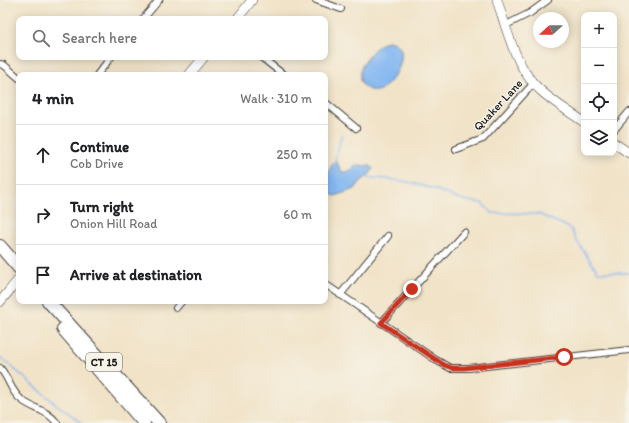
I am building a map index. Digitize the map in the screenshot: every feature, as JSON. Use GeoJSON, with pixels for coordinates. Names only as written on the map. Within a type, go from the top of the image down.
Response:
{"type":"FeatureCollection","features":[{"type":"Feature","properties":{"kind":"highway"},"geometry":{"type":"LineString","coordinates":[[0,246],[16,265]]}},
{"type":"Feature","properties":{"kind":"highway"},"geometry":{"type":"LineString","coordinates":[[0,258],[16,276]]}},
{"type":"Feature","properties":{"kind":"highway","name":"CT 15"},"geometry":{"type":"LineString","coordinates":[[41,304],[144,423]]}},
{"type":"Feature","properties":{"kind":"highway","name":"CT 15"},"geometry":{"type":"LineString","coordinates":[[51,304],[159,423]]}},
{"type":"Feature","properties":{"kind":"street"},"geometry":{"type":"LineString","coordinates":[[146,16],[159,0]]}},
{"type":"Feature","properties":{"kind":"street"},"geometry":{"type":"LineString","coordinates":[[239,16],[252,0]]}},
{"type":"Feature","properties":{"kind":"street"},"geometry":{"type":"LineString","coordinates":[[316,0],[340,9]]}},
{"type":"Feature","properties":{"kind":"street"},"geometry":{"type":"LineString","coordinates":[[497,0],[521,64],[534,84],[547,96],[581,120]]}},
{"type":"Feature","properties":{"kind":"street"},"geometry":{"type":"LineString","coordinates":[[506,25],[530,13],[548,0]]}},
{"type":"Feature","properties":{"kind":"street"},"geometry":{"type":"LineString","coordinates":[[99,72],[109,60]]}},
{"type":"Feature","properties":{"kind":"street"},"geometry":{"type":"LineString","coordinates":[[192,72],[202,60]]}},
{"type":"Feature","properties":{"kind":"street"},"geometry":{"type":"LineString","coordinates":[[266,60],[280,72]]}},
{"type":"Feature","properties":{"kind":"street"},"geometry":{"type":"LineString","coordinates":[[0,64],[16,76]]}},
{"type":"Feature","properties":{"kind":"street","name":"Quaker Lane"},"geometry":{"type":"LineString","coordinates":[[456,149],[483,139],[534,84]]}},
{"type":"Feature","properties":{"kind":"street"},"geometry":{"type":"LineString","coordinates":[[328,105],[356,128]]}},
{"type":"Feature","properties":{"kind":"street"},"geometry":{"type":"LineString","coordinates":[[617,126],[629,112]]}},
{"type":"Feature","properties":{"kind":"street"},"geometry":{"type":"LineString","coordinates":[[617,145],[629,153]]}},
{"type":"Feature","properties":{"kind":"street"},"geometry":{"type":"LineString","coordinates":[[381,323],[464,232]]}},
{"type":"Feature","properties":{"kind":"street"},"geometry":{"type":"LineString","coordinates":[[340,295],[388,236]]}},
{"type":"Feature","properties":{"kind":"street"},"geometry":{"type":"LineString","coordinates":[[0,302],[16,283]]}},
{"type":"Feature","properties":{"kind":"street"},"geometry":{"type":"LineString","coordinates":[[328,286],[441,364],[452,368],[469,368],[629,350]]}},
{"type":"Feature","properties":{"kind":"street"},"geometry":{"type":"LineString","coordinates":[[176,308],[179,304]]}},
{"type":"Feature","properties":{"kind":"street"},"geometry":{"type":"LineString","coordinates":[[0,368],[16,395],[23,402],[52,416],[57,423]]}},
{"type":"Feature","properties":{"kind":"water"},"geometry":{"type":"Polygon","coordinates":[[[388,41],[397,44],[401,51],[401,60],[393,78],[380,90],[373,91],[364,86],[360,80],[360,73],[363,64],[374,50],[381,44],[388,41]]]}},
{"type":"Feature","properties":{"kind":"water"},"geometry":{"type":"Polygon","coordinates":[[[336,161],[342,172],[348,171],[357,165],[371,166],[373,169],[355,189],[335,196],[328,192],[328,174],[334,162],[336,161]]]}},
{"type":"Feature","properties":{"kind":"waterway"},"geometry":{"type":"LineString","coordinates":[[334,163],[342,134]]}},
{"type":"Feature","properties":{"kind":"waterway"},"geometry":{"type":"LineString","coordinates":[[366,177],[404,181],[434,189],[454,197],[482,203],[492,213],[538,214],[571,229],[576,240],[598,272],[629,273]]}},
{"type":"Feature","properties":{"kind":"waterway"},"geometry":{"type":"LineString","coordinates":[[0,357],[56,404],[82,423]]}},
{"type":"Feature","properties":{"kind":"route"},"geometry":{"type":"LineString","coordinates":[[412,289],[381,323],[444,365],[452,368],[464,368],[564,357]]}}]}
